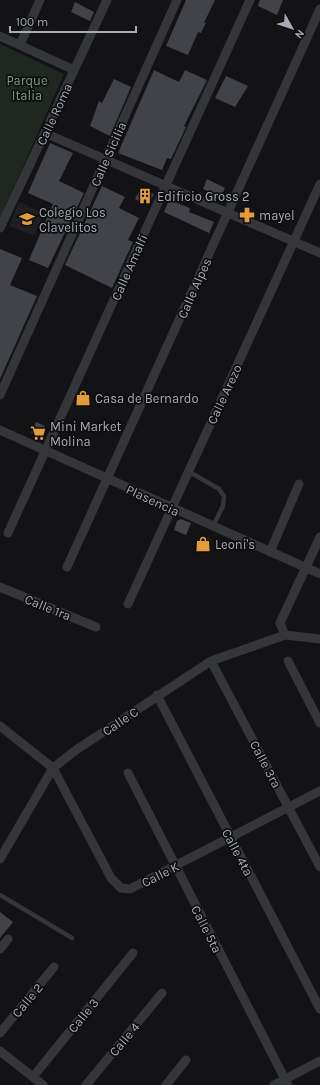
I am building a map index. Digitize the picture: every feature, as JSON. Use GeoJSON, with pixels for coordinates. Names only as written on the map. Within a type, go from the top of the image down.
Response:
{"type":"FeatureCollection","features":[{"type":"Feature","properties":{"kind":"street"},"geometry":{"type":"LineString","coordinates":[[20,45],[40,0]]}},
{"type":"Feature","properties":{"kind":"street","name":"Calle Roma"},"geometry":{"type":"LineString","coordinates":[[0,227],[107,0]]}},
{"type":"Feature","properties":{"kind":"street","name":"Calle Sicilia"},"geometry":{"type":"LineString","coordinates":[[0,395],[177,0]]}},
{"type":"Feature","properties":{"kind":"street","name":"Calle Amalfi"},"geometry":{"type":"LineString","coordinates":[[8,533],[250,0]]}},
{"type":"Feature","properties":{"kind":"street","name":"Calle Alpes"},"geometry":{"type":"LineString","coordinates":[[67,567],[320,9]]}},
{"type":"Feature","properties":{"kind":"street"},"geometry":{"type":"LineString","coordinates":[[0,36],[74,70]]}},
{"type":"Feature","properties":{"kind":"street"},"geometry":{"type":"LineString","coordinates":[[45,133],[320,253]]}},
{"type":"Feature","properties":{"kind":"street","name":"Calle Arezo"},"geometry":{"type":"LineString","coordinates":[[128,604],[320,184]]}},
{"type":"Feature","properties":{"kind":"street","name":"Plasencia"},"geometry":{"type":"LineString","coordinates":[[0,430],[171,509],[320,574]]}},
{"type":"Feature","properties":{"kind":"street"},"geometry":{"type":"LineString","coordinates":[[270,552],[300,484]]}},
{"type":"Feature","properties":{"kind":"street"},"geometry":{"type":"LineString","coordinates":[[320,537],[280,623],[284,635],[320,639]]}},
{"type":"Feature","properties":{"kind":"street","name":"Calle 1ra"},"geometry":{"type":"LineString","coordinates":[[0,587],[96,627]]}},
{"type":"Feature","properties":{"kind":"street","name":"Calle C"},"geometry":{"type":"LineString","coordinates":[[0,859],[53,768],[76,750],[157,695],[211,661],[284,635]]}},
{"type":"Feature","properties":{"kind":"street","name":"Calle 3ra"},"geometry":{"type":"LineString","coordinates":[[211,661],[320,867]]}},
{"type":"Feature","properties":{"kind":"street"},"geometry":{"type":"LineString","coordinates":[[288,661],[320,723]]}},
{"type":"Feature","properties":{"kind":"street","name":"Calle 4ta"},"geometry":{"type":"LineString","coordinates":[[157,695],[320,1009]]}},
{"type":"Feature","properties":{"kind":"street"},"geometry":{"type":"LineString","coordinates":[[0,726],[53,768]]}},
{"type":"Feature","properties":{"kind":"street","name":"Calle K"},"geometry":{"type":"LineString","coordinates":[[53,768],[111,878],[121,888],[130,889],[290,808],[320,791]]}},
{"type":"Feature","properties":{"kind":"street","name":"Calle 5ta"},"geometry":{"type":"LineString","coordinates":[[128,773],[286,1082]]}},
{"type":"Feature","properties":{"kind":"street"},"geometry":{"type":"LineString","coordinates":[[0,949],[8,939]]}},
{"type":"Feature","properties":{"kind":"street","name":"Calle 3"},"geometry":{"type":"LineString","coordinates":[[32,1077],[134,952]]}},
{"type":"Feature","properties":{"kind":"street","name":"Calle 2"},"geometry":{"type":"LineString","coordinates":[[0,1032],[54,967]]}},
{"type":"Feature","properties":{"kind":"street","name":"Calle 4"},"geometry":{"type":"LineString","coordinates":[[86,1085],[162,993]]}},
{"type":"Feature","properties":{"kind":"street"},"geometry":{"type":"LineString","coordinates":[[0,1051],[43,1085]]}},
{"type":"Feature","properties":{"kind":"street"},"geometry":{"type":"LineString","coordinates":[[166,1085],[186,1060]]}},
{"type":"Feature","properties":{"kind":"street"},"geometry":{"type":"LineString","coordinates":[[274,1085],[286,1082],[320,1061]]}},
{"type":"Feature","properties":{"kind":"lane"},"geometry":{"type":"LineString","coordinates":[[188,472],[219,489],[224,496],[223,506],[213,527]]}},
{"type":"Feature","properties":{"kind":"lane"},"geometry":{"type":"LineString","coordinates":[[0,894],[72,938]]}},
{"type":"Feature","properties":{"kind":"shaded area","name":"Colegio Los Clavelitos"},"geometry":{"type":"Polygon","coordinates":[[[19,202],[44,213],[34,236],[9,226],[19,202]]]}},
{"type":"Feature","properties":{"kind":"green space","name":"Parque Italia"},"geometry":{"type":"Polygon","coordinates":[[[0,44],[64,74],[0,219],[0,44]]]}},
{"type":"Feature","properties":{"kind":"building"},"geometry":{"type":"Polygon","coordinates":[[[186,0],[215,0],[204,23],[206,23],[201,33],[198,32],[188,55],[166,46],[186,0]]]}},
{"type":"Feature","properties":{"kind":"building"},"geometry":{"type":"Polygon","coordinates":[[[260,0],[283,0],[277,15],[258,6],[260,0]]]}},
{"type":"Feature","properties":{"kind":"building"},"geometry":{"type":"Polygon","coordinates":[[[75,2],[94,12],[90,21],[71,12],[75,2]]]}},
{"type":"Feature","properties":{"kind":"building"},"geometry":{"type":"Polygon","coordinates":[[[154,70],[179,82],[185,70],[207,80],[184,126],[186,127],[171,159],[167,158],[162,170],[118,153],[154,70]]]}},
{"type":"Feature","properties":{"kind":"building"},"geometry":{"type":"Polygon","coordinates":[[[226,76],[248,86],[235,107],[215,98],[226,76]]]}},
{"type":"Feature","properties":{"kind":"building"},"geometry":{"type":"Polygon","coordinates":[[[114,79],[131,87],[110,136],[90,126],[99,101],[102,103],[114,79]]]}},
{"type":"Feature","properties":{"kind":"building"},"geometry":{"type":"Polygon","coordinates":[[[50,143],[73,153],[59,181],[84,193],[48,268],[29,260],[53,204],[28,193],[50,143]]]}},
{"type":"Feature","properties":{"kind":"building"},"geometry":{"type":"Polygon","coordinates":[[[207,179],[225,188],[221,197],[203,189],[207,179]]]}},
{"type":"Feature","properties":{"kind":"building"},"geometry":{"type":"Polygon","coordinates":[[[102,186],[125,197],[119,208],[139,218],[128,240],[133,242],[112,288],[65,265],[102,186]]]}},
{"type":"Feature","properties":{"kind":"building","name":"Edificio Gross 2"},"geometry":{"type":"Polygon","coordinates":[[[141,188],[154,194],[148,205],[135,199],[141,188]]]}},
{"type":"Feature","properties":{"kind":"building"},"geometry":{"type":"Polygon","coordinates":[[[169,200],[190,208],[189,212],[214,222],[209,233],[164,212],[169,200]]]}},
{"type":"Feature","properties":{"kind":"building"},"geometry":{"type":"Polygon","coordinates":[[[0,249],[22,258],[10,285],[37,296],[0,379],[0,249]]]}},
{"type":"Feature","properties":{"kind":"building"},"geometry":{"type":"Polygon","coordinates":[[[36,422],[45,426],[40,437],[31,433],[36,422]]]}},
{"type":"Feature","properties":{"kind":"building"},"geometry":{"type":"Polygon","coordinates":[[[181,519],[191,523],[186,535],[174,530],[177,521],[181,519]]]}},
{"type":"Feature","properties":{"kind":"building","name":"Leoni's"},"geometry":{"type":"Polygon","coordinates":[[[201,536],[211,540],[205,552],[196,548],[201,536]]]}},
{"type":"Feature","properties":{"kind":"building"},"geometry":{"type":"Polygon","coordinates":[[[0,912],[13,922],[0,938],[0,912]]]}},
{"type":"Feature","properties":{"kind":"place","name":"Edificio Gross 2"},"geometry":{"type":"Point","coordinates":[145,196]}},
{"type":"Feature","properties":{"kind":"place","name":"mayel"},"geometry":{"type":"Point","coordinates":[247,215]}},
{"type":"Feature","properties":{"kind":"place","name":"Colegio Los Clavelitos"},"geometry":{"type":"Point","coordinates":[27,219]}},
{"type":"Feature","properties":{"kind":"place","name":"Casa de Bernardo"},"geometry":{"type":"Point","coordinates":[83,398]}},
{"type":"Feature","properties":{"kind":"place","name":"Mini Market Molina"},"geometry":{"type":"Point","coordinates":[38,433]}},
{"type":"Feature","properties":{"kind":"place","name":"Leoni's"},"geometry":{"type":"Point","coordinates":[203,544]}}]}
